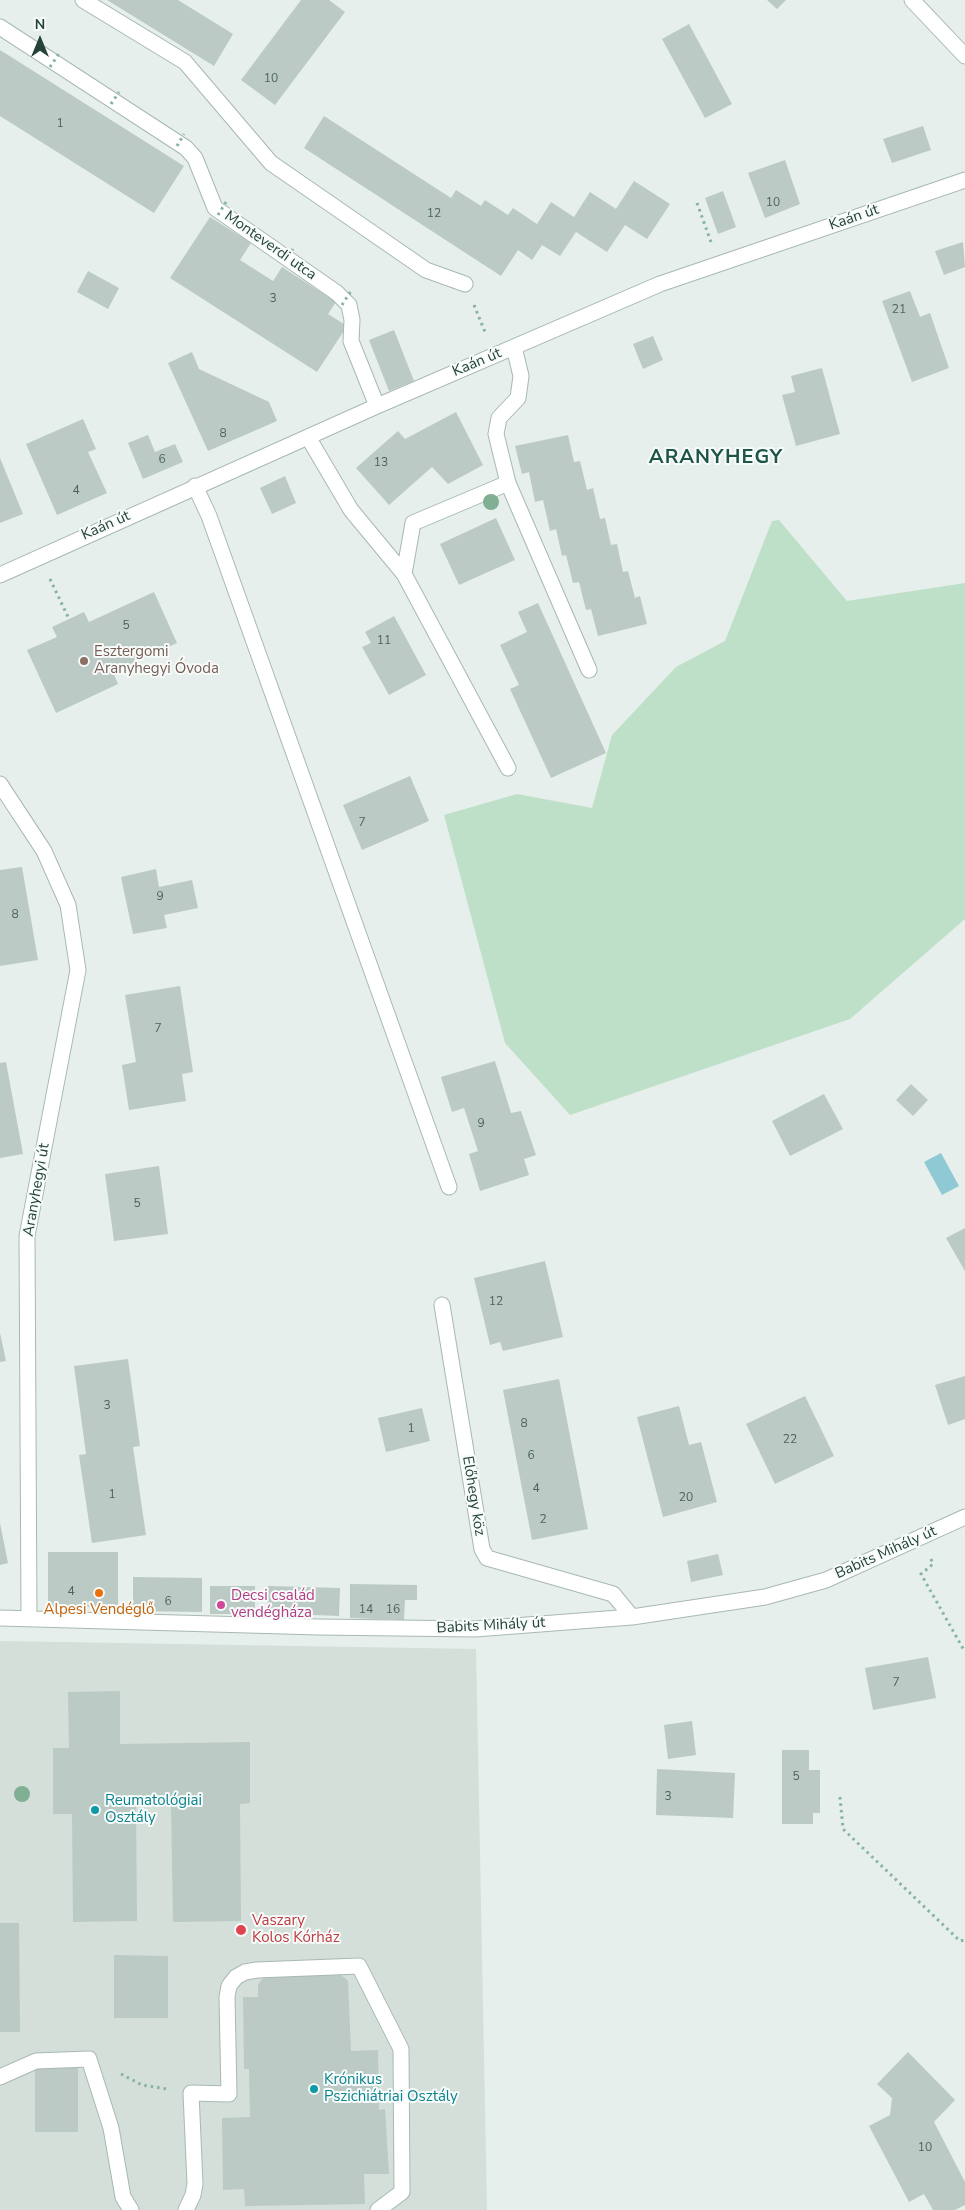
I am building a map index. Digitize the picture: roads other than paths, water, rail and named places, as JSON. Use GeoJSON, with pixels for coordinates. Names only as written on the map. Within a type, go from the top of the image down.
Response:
{"type":"FeatureCollection","features":[{"type":"Feature","properties":{"kind":"street"},"geometry":{"type":"LineString","coordinates":[[83,0],[185,62],[271,163],[426,270],[465,284]]}},
{"type":"Feature","properties":{"kind":"street"},"geometry":{"type":"LineString","coordinates":[[912,0],[965,56]]}},
{"type":"Feature","properties":{"kind":"street","name":"Monteverdi utca"},"geometry":{"type":"LineString","coordinates":[[0,27],[186,148],[195,158],[214,208],[337,293],[349,305],[352,320],[351,341],[377,406]]}},
{"type":"Feature","properties":{"kind":"street","name":"Kaán út"},"geometry":{"type":"LineString","coordinates":[[0,575],[195,486],[660,284],[965,180]]}},
{"type":"Feature","properties":{"kind":"street"},"geometry":{"type":"LineString","coordinates":[[514,347],[521,376],[518,398],[499,418],[496,434],[508,483],[589,670]]}},
{"type":"Feature","properties":{"kind":"street"},"geometry":{"type":"LineString","coordinates":[[308,437],[351,510],[404,574],[508,768]]}},
{"type":"Feature","properties":{"kind":"street"},"geometry":{"type":"LineString","coordinates":[[404,574],[413,523],[508,483]]}},
{"type":"Feature","properties":{"kind":"street"},"geometry":{"type":"LineString","coordinates":[[195,486],[212,526],[449,1187]]}},
{"type":"Feature","properties":{"kind":"street","name":"Aranyhegyi út"},"geometry":{"type":"LineString","coordinates":[[0,784],[44,851],[68,905],[78,970],[27,1236],[29,1618]]}},
{"type":"Feature","properties":{"kind":"street","name":"Előhegy köz"},"geometry":{"type":"LineString","coordinates":[[442,1305],[482,1549],[487,1558],[613,1594],[632,1617]]}},
{"type":"Feature","properties":{"kind":"street","name":"Babits Mihály út"},"geometry":{"type":"LineString","coordinates":[[0,1618],[308,1627],[474,1629],[632,1617],[765,1596],[826,1580],[965,1517]]}},
{"type":"Feature","properties":{"kind":"street"},"geometry":{"type":"LineString","coordinates":[[186,2210],[193,2195],[195,2184],[191,2093],[229,2094],[227,1996],[229,1986],[236,1977],[245,1972],[257,1970],[359,1966],[401,2049],[402,2192],[378,2210]]}},
{"type":"Feature","properties":{"kind":"street"},"geometry":{"type":"LineString","coordinates":[[0,2077],[36,2060],[89,2059],[111,2128],[123,2197],[131,2210]]}},
{"type":"Feature","properties":{"kind":"water"},"geometry":{"type":"Polygon","coordinates":[[[941,1153],[959,1186],[942,1195],[924,1162],[941,1153]]]}},
{"type":"Feature","properties":{"kind":"place","name":"Esztergomi Aranyhegyi Óvoda"},"geometry":{"type":"Point","coordinates":[84,661]}},
{"type":"Feature","properties":{"kind":"place","name":"Alpesi Vendéglő"},"geometry":{"type":"Point","coordinates":[99,1593]}},
{"type":"Feature","properties":{"kind":"place","name":"Decsi család vendégháza"},"geometry":{"type":"Point","coordinates":[221,1605]}},
{"type":"Feature","properties":{"kind":"place","name":"Reumatológiai Osztály"},"geometry":{"type":"Point","coordinates":[95,1810]}},
{"type":"Feature","properties":{"kind":"place","name":"Vaszary Kolos Kórház"},"geometry":{"type":"Point","coordinates":[241,1930]}},
{"type":"Feature","properties":{"kind":"place","name":"Krónikus Pszichiátriai Osztály"},"geometry":{"type":"Point","coordinates":[314,2089]}},
{"type":"Feature","properties":{"kind":"district","name":"ARANYHEGY"},"geometry":{"type":"Point","coordinates":[716,458]}}]}
